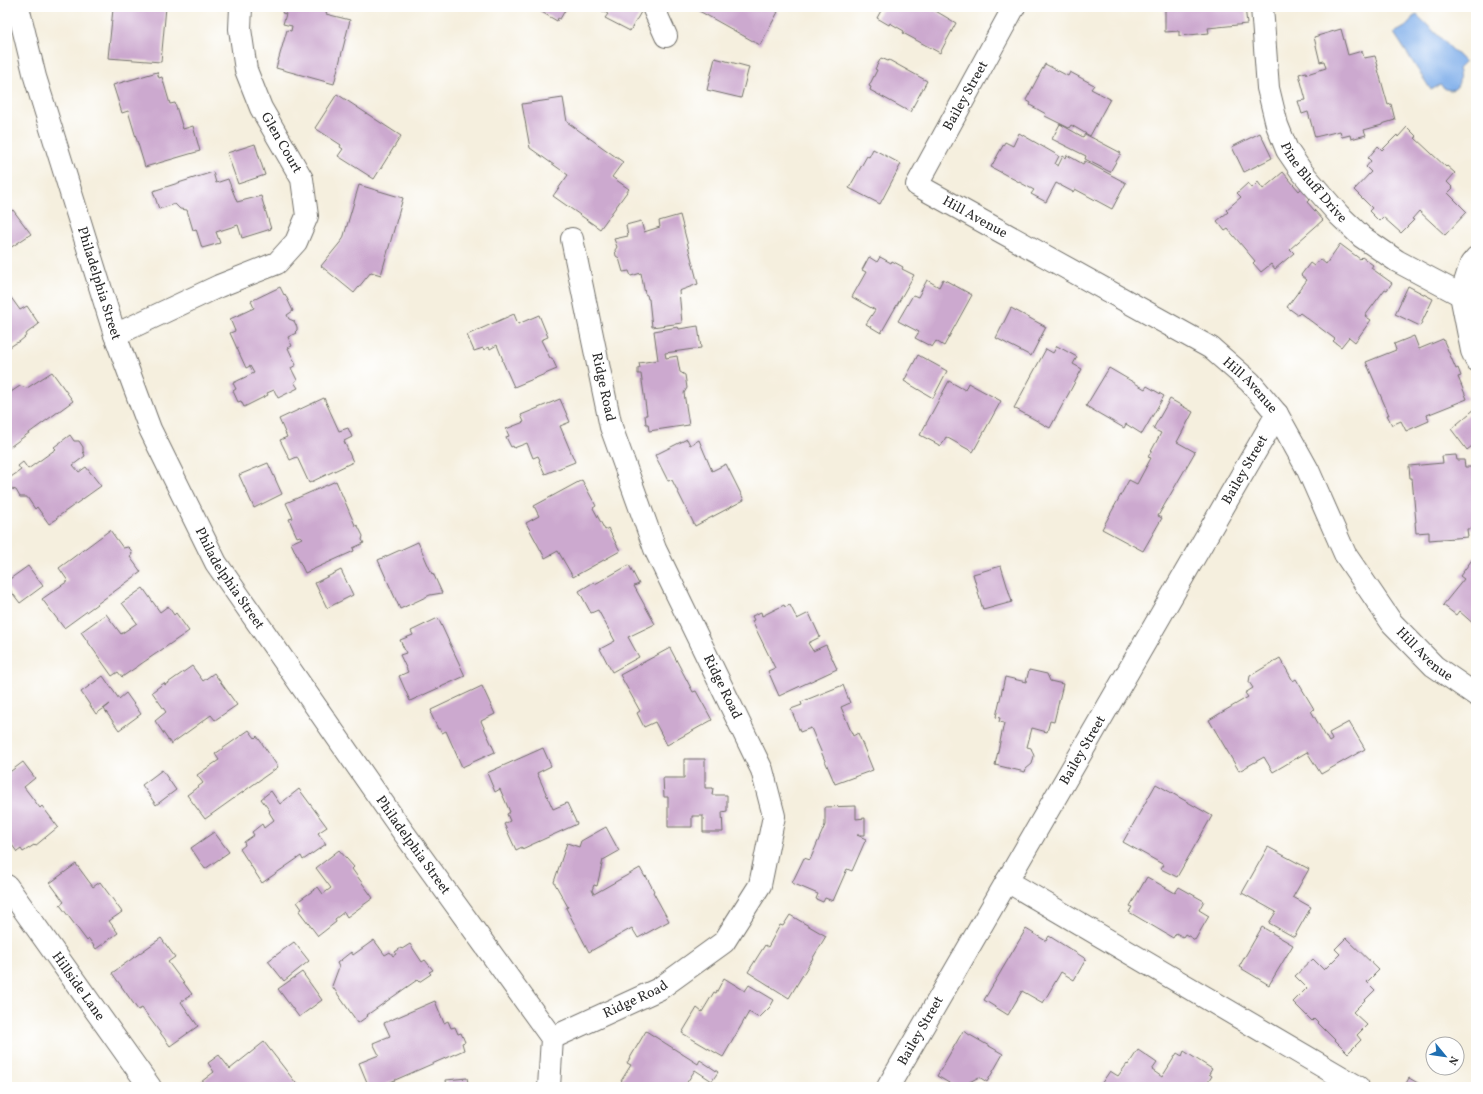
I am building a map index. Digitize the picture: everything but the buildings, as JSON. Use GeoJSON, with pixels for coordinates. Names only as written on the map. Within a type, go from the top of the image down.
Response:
{"type":"FeatureCollection","features":[{"type":"Feature","properties":{"kind":"street","name":"Philadelphia Street"},"geometry":{"type":"LineString","coordinates":[[18,7],[35,78],[115,335],[150,429],[216,563],[401,829],[552,1038]]}},
{"type":"Feature","properties":{"kind":"street","name":"Glen Court"},"geometry":{"type":"LineString","coordinates":[[115,335],[219,286],[277,263],[296,242],[308,216],[302,179],[261,108],[246,70],[240,29],[241,7]]}},
{"type":"Feature","properties":{"kind":"street"},"geometry":{"type":"LineString","coordinates":[[653,7],[666,36]]}},
{"type":"Feature","properties":{"kind":"street","name":"Bailey Street"},"geometry":{"type":"LineString","coordinates":[[917,185],[1014,7]]}},
{"type":"Feature","properties":{"kind":"street","name":"Pine Bluff Drive"},"geometry":{"type":"LineString","coordinates":[[1262,7],[1268,88],[1277,125],[1287,150],[1294,161],[1339,215],[1362,237],[1397,261],[1462,295]]}},
{"type":"Feature","properties":{"kind":"street","name":"Hill Avenue"},"geometry":{"type":"LineString","coordinates":[[917,185],[1211,348],[1250,382],[1277,414],[1308,470],[1345,554],[1392,623],[1434,666],[1476,695]]}},
{"type":"Feature","properties":{"kind":"street","name":"Ridge Road"},"geometry":{"type":"LineString","coordinates":[[552,1038],[659,989],[724,942],[760,885],[774,816],[762,770],[655,548],[611,427],[572,239]]}},
{"type":"Feature","properties":{"kind":"street"},"geometry":{"type":"LineString","coordinates":[[1476,258],[1472,264],[1462,295],[1472,351],[1476,360]]}},
{"type":"Feature","properties":{"kind":"street","name":"Bailey Street"},"geometry":{"type":"LineString","coordinates":[[888,1087],[1277,414]]}},
{"type":"Feature","properties":{"kind":"street"},"geometry":{"type":"LineString","coordinates":[[1007,881],[1358,1087]]}},
{"type":"Feature","properties":{"kind":"street","name":"Hillside Lane"},"geometry":{"type":"LineString","coordinates":[[7,886],[150,1087]]}},
{"type":"Feature","properties":{"kind":"street"},"geometry":{"type":"LineString","coordinates":[[549,1087],[552,1038]]}},
{"type":"Feature","properties":{"kind":"water"},"geometry":{"type":"Polygon","coordinates":[[[1417,15],[1465,62],[1458,69],[1458,84],[1454,89],[1445,89],[1440,85],[1431,90],[1394,33],[1407,26],[1413,17],[1417,15]]]}}]}
